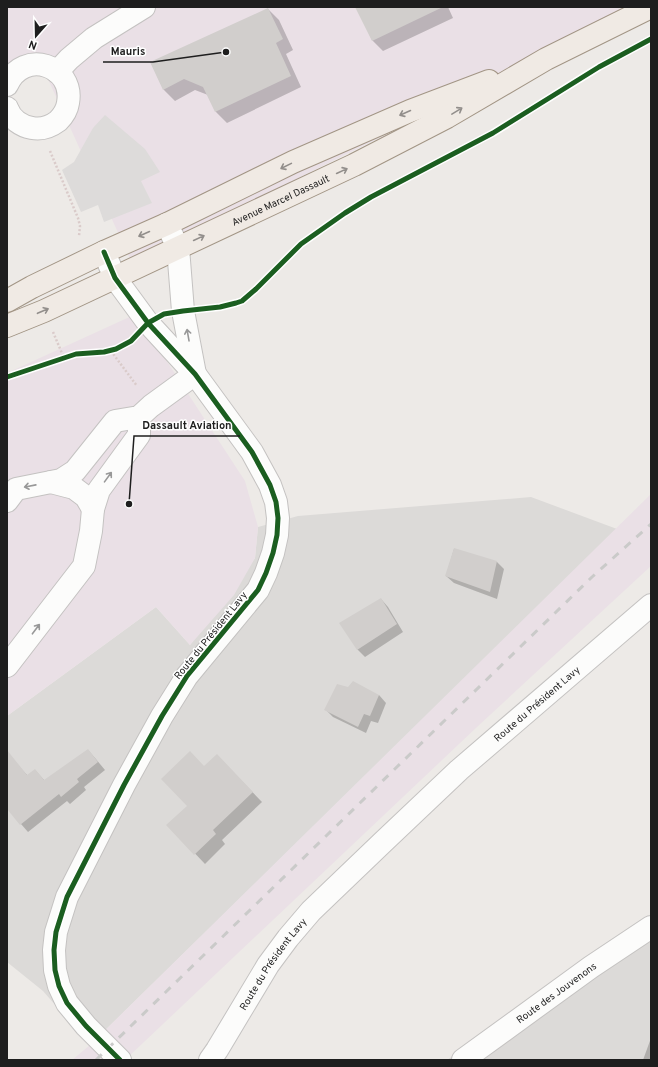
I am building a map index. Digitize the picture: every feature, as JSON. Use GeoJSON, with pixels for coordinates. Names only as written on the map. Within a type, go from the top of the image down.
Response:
{"type":"FeatureCollection","features":[{"type":"Feature","properties":{"kind":"main road","name":"Avenue Marcel Dassault"},"geometry":{"type":"LineString","coordinates":[[7,326],[44,311],[354,165],[447,117],[546,59],[651,7]]}},
{"type":"Feature","properties":{"kind":"main road","name":"Avenue Marcel Dassault"},"geometry":{"type":"LineString","coordinates":[[7,302],[32,287],[104,252],[167,224],[293,162],[410,110],[546,59]]}},
{"type":"Feature","properties":{"kind":"street"},"geometry":{"type":"LineString","coordinates":[[57,72],[69,59],[94,38],[144,7]]}},
{"type":"Feature","properties":{"kind":"street"},"geometry":{"type":"LineString","coordinates":[[7,85],[9,80],[20,69],[35,64],[50,67],[57,72],[63,77],[69,91],[68,106],[60,119],[54,124],[40,129],[26,127],[19,123],[13,118],[7,108]]}},
{"type":"Feature","properties":{"kind":"street","name":"Route du Président Lavy"},"geometry":{"type":"LineString","coordinates":[[167,224],[178,248],[183,311],[195,374]]}},
{"type":"Feature","properties":{"kind":"street","name":"Route du Président Lavy"},"geometry":{"type":"LineString","coordinates":[[104,252],[115,278],[148,323],[195,374],[252,452],[270,485],[276,502],[278,518],[277,535],[273,553],[258,590],[187,676],[162,716],[124,785],[67,897],[56,932],[54,950],[55,970],[59,986],[67,1003],[86,1026],[120,1060]]}},
{"type":"Feature","properties":{"kind":"street"},"geometry":{"type":"LineString","coordinates":[[7,501],[16,489],[61,480],[76,471],[115,421],[145,411],[195,374]]}},
{"type":"Feature","properties":{"kind":"street"},"geometry":{"type":"LineString","coordinates":[[7,666],[84,566],[91,531],[93,509],[99,490],[139,435],[145,411]]}},
{"type":"Feature","properties":{"kind":"street"},"geometry":{"type":"LineString","coordinates":[[51,482],[74,488],[86,498],[93,509]]}},
{"type":"Feature","properties":{"kind":"street","name":"Route du Président Lavy"},"geometry":{"type":"LineString","coordinates":[[210,1060],[268,965],[311,911],[459,770],[651,606]]}},
{"type":"Feature","properties":{"kind":"street","name":"Route des Jouvenons"},"geometry":{"type":"LineString","coordinates":[[463,1060],[591,966],[651,927]]}},
{"type":"Feature","properties":{"kind":"path"},"geometry":{"type":"LineString","coordinates":[[40,129],[78,218],[80,226],[79,238]]}},
{"type":"Feature","properties":{"kind":"path"},"geometry":{"type":"LineString","coordinates":[[111,351],[145,411]]}},
{"type":"Feature","properties":{"kind":"path"},"geometry":{"type":"LineString","coordinates":[[57,360],[64,358]]}},
{"type":"Feature","properties":{"kind":"shaded area"},"geometry":{"type":"Polygon","coordinates":[[[7,7],[643,7],[131,261],[42,66],[7,82],[7,7]]]}},
{"type":"Feature","properties":{"kind":"shaded area"},"geometry":{"type":"Polygon","coordinates":[[[105,115],[145,149],[160,172],[141,181],[152,203],[104,222],[98,205],[81,212],[62,170],[74,162],[93,128],[105,115]]]}},
{"type":"Feature","properties":{"kind":"shaded area"},"geometry":{"type":"Polygon","coordinates":[[[136,314],[245,481],[258,527],[255,558],[234,595],[190,645],[156,607],[7,716],[7,373],[136,314]]]}},
{"type":"Feature","properties":{"kind":"shaded area"},"geometry":{"type":"Polygon","coordinates":[[[651,494],[651,566],[477,727],[125,1060],[72,1060],[90,1045],[651,494]]]}},
{"type":"Feature","properties":{"kind":"shaded area"},"geometry":{"type":"Polygon","coordinates":[[[531,497],[617,529],[90,1045],[43,991],[7,962],[7,716],[156,607],[190,645],[255,558],[258,527],[298,516],[531,497]]]}},
{"type":"Feature","properties":{"kind":"shaded area"},"geometry":{"type":"Polygon","coordinates":[[[651,919],[651,1060],[447,1060],[651,919]]]}},
{"type":"Feature","properties":{"kind":"building"},"geometry":{"type":"Polygon","coordinates":[[[355,7],[443,7],[372,41],[355,7]]]}},
{"type":"Feature","properties":{"kind":"building"},"geometry":{"type":"Polygon","coordinates":[[[268,8],[283,39],[276,43],[291,76],[215,112],[203,87],[184,79],[163,90],[150,62],[268,8]]]}},
{"type":"Feature","properties":{"kind":"building"},"geometry":{"type":"Polygon","coordinates":[[[454,548],[497,561],[490,592],[445,576],[454,548]]]}},
{"type":"Feature","properties":{"kind":"building"},"geometry":{"type":"Polygon","coordinates":[[[381,598],[397,624],[357,650],[339,623],[381,598]]]}},
{"type":"Feature","properties":{"kind":"building"},"geometry":{"type":"Polygon","coordinates":[[[353,681],[379,695],[370,716],[364,714],[358,727],[324,710],[337,684],[348,687],[353,681]]]}},
{"type":"Feature","properties":{"kind":"building"},"geometry":{"type":"Polygon","coordinates":[[[88,749],[98,762],[77,779],[79,782],[61,797],[59,794],[20,825],[7,809],[7,750],[27,775],[35,769],[44,780],[88,749]]]}},
{"type":"Feature","properties":{"kind":"building"},"geometry":{"type":"Polygon","coordinates":[[[190,751],[204,766],[217,754],[253,792],[213,830],[216,834],[194,855],[166,825],[187,806],[161,779],[190,751]]]}},
{"type":"Feature","properties":{"kind":"railway"},"geometry":{"type":"LineString","coordinates":[[96,1060],[592,577],[651,524]]}},
{"type":"Feature","properties":{"kind":"cycle path"},"geometry":{"type":"LineString","coordinates":[[7,377],[76,354],[104,352],[116,349],[131,341],[148,323],[164,314],[220,307],[242,301],[301,244],[345,213],[371,197],[493,133],[599,67],[651,39]]}},
{"type":"Feature","properties":{"kind":"cycle path"},"geometry":{"type":"LineString","coordinates":[[104,252],[115,278],[148,323],[195,374],[252,452],[270,485],[276,502],[278,518],[277,535],[273,553],[258,590],[187,676],[162,716],[124,785],[67,897],[56,932],[54,950],[55,970],[59,986],[67,1003],[86,1026],[120,1060]]}},
{"type":"Feature","properties":{"kind":"place","name":"Mauris"},"geometry":{"type":"Point","coordinates":[226,52]}},
{"type":"Feature","properties":{"kind":"place","name":"Dassault Aviation"},"geometry":{"type":"Point","coordinates":[129,504]}}]}
